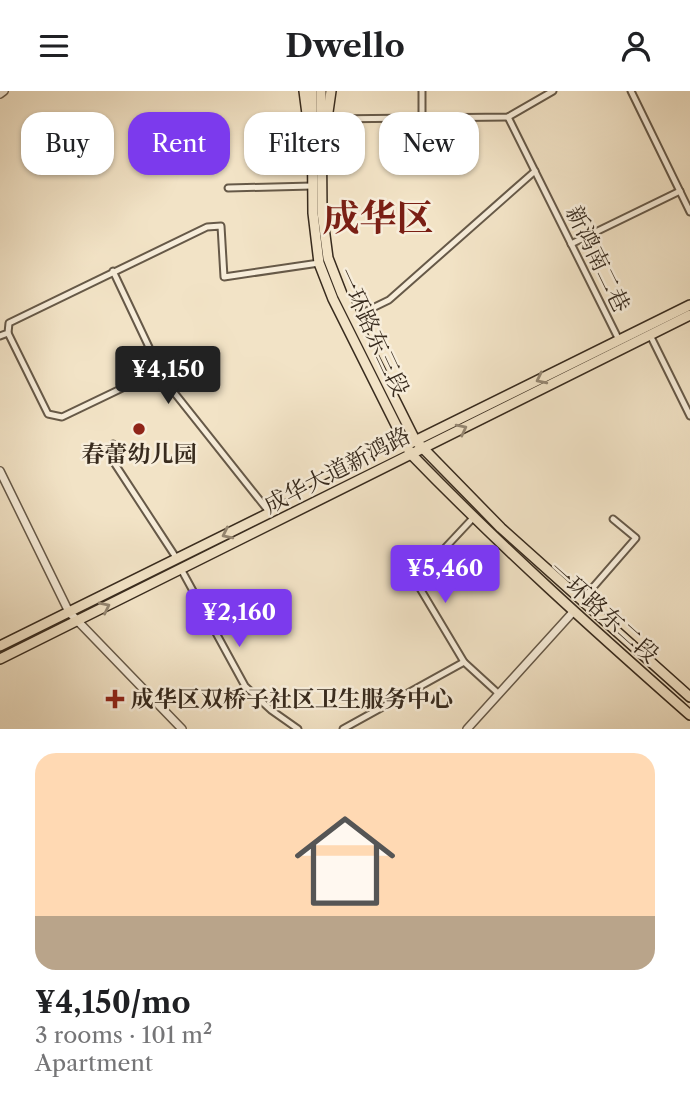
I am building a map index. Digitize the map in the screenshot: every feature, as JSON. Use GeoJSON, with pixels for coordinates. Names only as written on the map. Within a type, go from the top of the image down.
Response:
{"type":"FeatureCollection","features":[{"type":"Feature","properties":{"kind":"main road"},"geometry":{"type":"LineString","coordinates":[[304,91],[309,112]]}},
{"type":"Feature","properties":{"kind":"main road"},"geometry":{"type":"LineString","coordinates":[[312,91],[314,112]]}},
{"type":"Feature","properties":{"kind":"main road"},"geometry":{"type":"LineString","coordinates":[[320,112],[321,91]]}},
{"type":"Feature","properties":{"kind":"main road"},"geometry":{"type":"LineString","coordinates":[[329,112],[331,91]]}},
{"type":"Feature","properties":{"kind":"main road","name":"一环路东三段"},"geometry":{"type":"LineString","coordinates":[[314,175],[313,228],[319,263],[333,299],[410,443]]}},
{"type":"Feature","properties":{"kind":"main road","name":"一环路东三段"},"geometry":{"type":"LineString","coordinates":[[320,175],[324,240],[333,273],[410,443]]}},
{"type":"Feature","properties":{"kind":"main road","name":"成华大道新鸿路"},"geometry":{"type":"LineString","coordinates":[[0,646],[690,305]]}},
{"type":"Feature","properties":{"kind":"main road","name":"成华大道新鸿路"},"geometry":{"type":"LineString","coordinates":[[0,659],[690,315]]}},
{"type":"Feature","properties":{"kind":"main road","name":"一环路东二段"},"geometry":{"type":"LineString","coordinates":[[410,443],[422,449],[500,528],[690,697]]}},
{"type":"Feature","properties":{"kind":"main road","name":"一环路东二段"},"geometry":{"type":"LineString","coordinates":[[410,443],[411,454],[473,518],[573,612],[690,715]]}},
{"type":"Feature","properties":{"kind":"street"},"geometry":{"type":"LineString","coordinates":[[422,91],[422,112]]}},
{"type":"Feature","properties":{"kind":"street"},"geometry":{"type":"LineString","coordinates":[[479,117],[508,117],[554,91]]}},
{"type":"Feature","properties":{"kind":"street"},"geometry":{"type":"LineString","coordinates":[[631,91],[690,212]]}},
{"type":"Feature","properties":{"kind":"street","name":"新鸿南二巷"},"geometry":{"type":"LineString","coordinates":[[508,117],[619,340]]}},
{"type":"Feature","properties":{"kind":"street"},"geometry":{"type":"LineString","coordinates":[[354,317],[389,300],[535,171]]}},
{"type":"Feature","properties":{"kind":"street"},"geometry":{"type":"LineString","coordinates":[[228,188],[313,186]]}},
{"type":"Feature","properties":{"kind":"street"},"geometry":{"type":"LineString","coordinates":[[571,244],[680,191]]}},
{"type":"Feature","properties":{"kind":"street"},"geometry":{"type":"LineString","coordinates":[[160,370],[62,417],[48,414],[8,333],[9,323],[207,226],[221,226],[224,277],[319,263]]}},
{"type":"Feature","properties":{"kind":"street"},"geometry":{"type":"LineString","coordinates":[[113,271],[165,381],[270,513]]}},
{"type":"Feature","properties":{"kind":"street"},"geometry":{"type":"LineString","coordinates":[[0,336],[8,333]]}},
{"type":"Feature","properties":{"kind":"street"},"geometry":{"type":"LineString","coordinates":[[650,335],[690,416]]}},
{"type":"Feature","properties":{"kind":"street"},"geometry":{"type":"LineString","coordinates":[[113,444],[111,458],[177,559]]}},
{"type":"Feature","properties":{"kind":"street"},"geometry":{"type":"LineString","coordinates":[[0,471],[75,622],[182,729]]}},
{"type":"Feature","properties":{"kind":"street"},"geometry":{"type":"LineString","coordinates":[[473,518],[415,580],[464,662],[499,694]]}},
{"type":"Feature","properties":{"kind":"street"},"geometry":{"type":"LineString","coordinates":[[582,600],[636,538],[613,519]]}},
{"type":"Feature","properties":{"kind":"street"},"geometry":{"type":"LineString","coordinates":[[181,569],[245,686],[271,710],[298,729]]}},
{"type":"Feature","properties":{"kind":"street"},"geometry":{"type":"LineString","coordinates":[[467,729],[573,612]]}},
{"type":"Feature","properties":{"kind":"street"},"geometry":{"type":"LineString","coordinates":[[343,729],[464,662]]}},
{"type":"Feature","properties":{"kind":"place","name":"春蕾幼儿园"},"geometry":{"type":"Point","coordinates":[139,429]}},
{"type":"Feature","properties":{"kind":"place","name":"成华区双桥子社区卫生服务中心"},"geometry":{"type":"Point","coordinates":[115,699]}},
{"type":"Feature","properties":{"kind":"district","name":"成华区"},"geometry":{"type":"Point","coordinates":[378,218]}}]}
